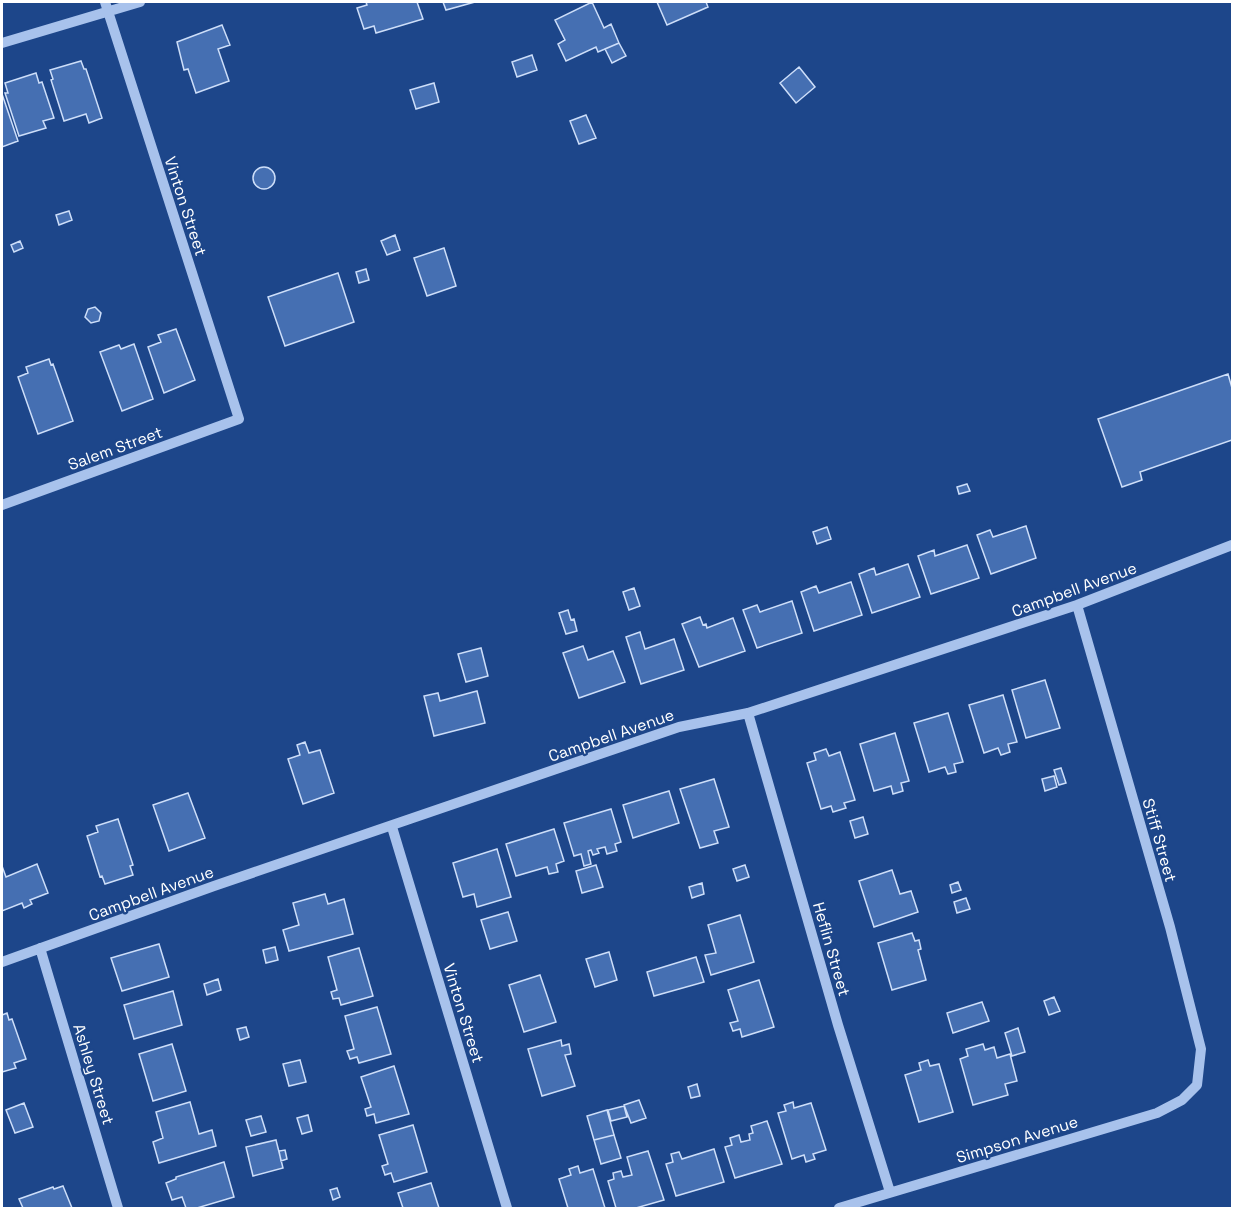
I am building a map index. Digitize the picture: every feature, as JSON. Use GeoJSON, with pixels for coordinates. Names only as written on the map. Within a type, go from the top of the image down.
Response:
{"type":"FeatureCollection","features":[{"type":"Feature","properties":{"kind":"street"},"geometry":{"type":"LineString","coordinates":[[2,43],[106,6],[140,2]]}},
{"type":"Feature","properties":{"kind":"street","name":"Vinton Street"},"geometry":{"type":"LineString","coordinates":[[106,6],[239,419]]}},
{"type":"Feature","properties":{"kind":"street","name":"Salem Street"},"geometry":{"type":"LineString","coordinates":[[2,505],[239,419]]}},
{"type":"Feature","properties":{"kind":"street","name":"Campbell Avenue"},"geometry":{"type":"LineString","coordinates":[[2,962],[214,886],[679,727],[748,713],[1077,605],[1233,545]]}},
{"type":"Feature","properties":{"kind":"street","name":"Stiff Street"},"geometry":{"type":"LineString","coordinates":[[1077,605],[1170,927],[1201,1049],[1197,1085]]}},
{"type":"Feature","properties":{"kind":"street","name":"Heflin Street"},"geometry":{"type":"LineString","coordinates":[[748,713],[838,1025],[890,1192]]}},
{"type":"Feature","properties":{"kind":"street","name":"Vinton Street"},"geometry":{"type":"LineString","coordinates":[[392,827],[507,1209]]}},
{"type":"Feature","properties":{"kind":"street","name":"Ashley Street"},"geometry":{"type":"LineString","coordinates":[[40,948],[118,1209]]}},
{"type":"Feature","properties":{"kind":"street","name":"Simpson Avenue"},"geometry":{"type":"LineString","coordinates":[[838,1209],[1157,1113],[1182,1100],[1197,1085]]}},
{"type":"Feature","properties":{"kind":"building"},"geometry":{"type":"Polygon","coordinates":[[[366,2],[417,2],[423,19],[376,33],[374,26],[364,29],[357,8],[367,5],[366,2]]]}},
{"type":"Feature","properties":{"kind":"building"},"geometry":{"type":"Polygon","coordinates":[[[443,2],[475,2],[446,10],[443,2]]]}},
{"type":"Feature","properties":{"kind":"building"},"geometry":{"type":"Polygon","coordinates":[[[592,2],[604,28],[611,24],[619,43],[598,52],[596,47],[566,61],[558,44],[565,40],[555,20],[592,2]]]}},
{"type":"Feature","properties":{"kind":"building"},"geometry":{"type":"Polygon","coordinates":[[[657,2],[706,2],[708,7],[667,25],[657,2]]]}},
{"type":"Feature","properties":{"kind":"building"},"geometry":{"type":"Polygon","coordinates":[[[222,25],[230,45],[218,49],[229,81],[196,93],[188,69],[184,70],[177,42],[222,25]]]}},
{"type":"Feature","properties":{"kind":"building"},"geometry":{"type":"Polygon","coordinates":[[[619,43],[626,56],[612,63],[605,49],[619,43]]]}},
{"type":"Feature","properties":{"kind":"building"},"geometry":{"type":"Polygon","coordinates":[[[532,55],[537,70],[517,77],[512,62],[532,55]]]}},
{"type":"Feature","properties":{"kind":"building"},"geometry":{"type":"Polygon","coordinates":[[[81,61],[86,69],[102,118],[89,123],[86,114],[64,121],[51,80],[53,79],[50,70],[81,61]]]}},
{"type":"Feature","properties":{"kind":"building"},"geometry":{"type":"Polygon","coordinates":[[[799,67],[815,87],[796,103],[780,83],[799,67]]]}},
{"type":"Feature","properties":{"kind":"building"},"geometry":{"type":"Polygon","coordinates":[[[36,73],[39,83],[42,82],[54,118],[43,121],[46,128],[19,136],[5,93],[8,93],[5,83],[36,73]]]}},
{"type":"Feature","properties":{"kind":"building"},"geometry":{"type":"Polygon","coordinates":[[[434,83],[439,102],[416,109],[410,90],[434,83]]]}},
{"type":"Feature","properties":{"kind":"building"},"geometry":{"type":"Polygon","coordinates":[[[2,94],[18,141],[2,147],[2,94]]]}},
{"type":"Feature","properties":{"kind":"building"},"geometry":{"type":"Polygon","coordinates":[[[586,115],[596,138],[579,144],[570,121],[586,115]]]}},
{"type":"Feature","properties":{"kind":"building"},"geometry":{"type":"Polygon","coordinates":[[[264,167],[272,170],[275,178],[272,186],[264,189],[256,186],[253,178],[256,170],[264,167]]]}},
{"type":"Feature","properties":{"kind":"building"},"geometry":{"type":"Polygon","coordinates":[[[69,211],[72,220],[59,225],[56,215],[69,211]]]}},
{"type":"Feature","properties":{"kind":"building"},"geometry":{"type":"Polygon","coordinates":[[[395,235],[400,250],[387,255],[381,241],[395,235]]]}},
{"type":"Feature","properties":{"kind":"building"},"geometry":{"type":"Polygon","coordinates":[[[20,241],[23,248],[14,252],[11,245],[20,241]]]}},
{"type":"Feature","properties":{"kind":"building"},"geometry":{"type":"Polygon","coordinates":[[[444,248],[456,286],[427,296],[414,258],[444,248]]]}},
{"type":"Feature","properties":{"kind":"building"},"geometry":{"type":"Polygon","coordinates":[[[366,269],[369,280],[359,283],[356,272],[366,269]]]}},
{"type":"Feature","properties":{"kind":"building"},"geometry":{"type":"Polygon","coordinates":[[[338,273],[354,322],[285,346],[268,297],[338,273]]]}},
{"type":"Feature","properties":{"kind":"building"},"geometry":{"type":"Polygon","coordinates":[[[95,307],[101,313],[99,321],[91,323],[85,317],[88,309],[95,307]]]}},
{"type":"Feature","properties":{"kind":"building"},"geometry":{"type":"Polygon","coordinates":[[[176,329],[195,380],[164,393],[148,347],[161,342],[158,335],[176,329]]]}},
{"type":"Feature","properties":{"kind":"building"},"geometry":{"type":"Polygon","coordinates":[[[134,344],[153,399],[122,411],[100,352],[119,345],[121,349],[134,344]]]}},
{"type":"Feature","properties":{"kind":"building"},"geometry":{"type":"Polygon","coordinates":[[[49,359],[51,365],[53,364],[73,421],[38,434],[18,377],[28,373],[26,367],[49,359]]]}},
{"type":"Feature","properties":{"kind":"building"},"geometry":{"type":"Polygon","coordinates":[[[1228,374],[1232,388],[1232,440],[1140,472],[1142,480],[1122,487],[1098,419],[1228,374]]]}},
{"type":"Feature","properties":{"kind":"building"},"geometry":{"type":"Polygon","coordinates":[[[967,484],[970,491],[959,494],[957,487],[967,484]]]}},
{"type":"Feature","properties":{"kind":"building"},"geometry":{"type":"Polygon","coordinates":[[[1026,526],[1036,558],[991,574],[977,535],[990,530],[993,537],[1026,526]]]}},
{"type":"Feature","properties":{"kind":"building"},"geometry":{"type":"Polygon","coordinates":[[[827,527],[831,539],[817,544],[813,532],[827,527]]]}},
{"type":"Feature","properties":{"kind":"building"},"geometry":{"type":"Polygon","coordinates":[[[967,545],[979,578],[931,594],[918,556],[934,550],[935,556],[967,545]]]}},
{"type":"Feature","properties":{"kind":"building"},"geometry":{"type":"Polygon","coordinates":[[[908,564],[920,597],[872,613],[859,574],[874,568],[876,575],[908,564]]]}},
{"type":"Feature","properties":{"kind":"building"},"geometry":{"type":"Polygon","coordinates":[[[851,582],[862,615],[814,631],[801,592],[816,586],[819,593],[851,582]]]}},
{"type":"Feature","properties":{"kind":"building"},"geometry":{"type":"Polygon","coordinates":[[[634,588],[640,606],[629,610],[623,592],[634,588]]]}},
{"type":"Feature","properties":{"kind":"building"},"geometry":{"type":"Polygon","coordinates":[[[792,601],[802,633],[757,648],[743,610],[757,605],[760,612],[792,601]]]}},
{"type":"Feature","properties":{"kind":"building"},"geometry":{"type":"Polygon","coordinates":[[[568,610],[571,620],[574,619],[577,631],[566,634],[559,613],[568,610]]]}},
{"type":"Feature","properties":{"kind":"building"},"geometry":{"type":"Polygon","coordinates":[[[700,617],[707,628],[733,618],[745,651],[699,667],[682,624],[700,617]]]}},
{"type":"Feature","properties":{"kind":"building"},"geometry":{"type":"Polygon","coordinates":[[[640,632],[645,649],[674,639],[684,670],[641,684],[626,637],[640,632]]]}},
{"type":"Feature","properties":{"kind":"building"},"geometry":{"type":"Polygon","coordinates":[[[583,646],[588,660],[613,651],[625,682],[579,698],[563,653],[583,646]]]}},
{"type":"Feature","properties":{"kind":"building"},"geometry":{"type":"Polygon","coordinates":[[[481,648],[488,676],[466,682],[458,654],[481,648]]]}},
{"type":"Feature","properties":{"kind":"building"},"geometry":{"type":"Polygon","coordinates":[[[1045,680],[1060,728],[1026,738],[1012,690],[1045,680]]]}},
{"type":"Feature","properties":{"kind":"building"},"geometry":{"type":"Polygon","coordinates":[[[477,691],[485,723],[434,736],[424,696],[438,693],[440,701],[477,691]]]}},
{"type":"Feature","properties":{"kind":"building"},"geometry":{"type":"Polygon","coordinates":[[[1003,695],[1017,742],[1008,744],[1010,752],[1001,755],[998,748],[984,753],[969,705],[1003,695]]]}},
{"type":"Feature","properties":{"kind":"building"},"geometry":{"type":"Polygon","coordinates":[[[948,713],[963,762],[954,764],[956,772],[948,774],[945,767],[929,772],[914,723],[948,713]]]}},
{"type":"Feature","properties":{"kind":"building"},"geometry":{"type":"Polygon","coordinates":[[[895,733],[909,781],[901,783],[903,791],[893,794],[891,786],[874,791],[860,744],[895,733]]]}},
{"type":"Feature","properties":{"kind":"building"},"geometry":{"type":"Polygon","coordinates":[[[305,742],[309,753],[320,750],[334,793],[303,804],[288,759],[300,755],[297,745],[305,742]]]}},
{"type":"Feature","properties":{"kind":"building"},"geometry":{"type":"Polygon","coordinates":[[[826,749],[829,756],[840,752],[855,800],[844,803],[846,808],[833,812],[831,806],[821,809],[807,763],[816,760],[814,753],[826,749]]]}},
{"type":"Feature","properties":{"kind":"building"},"geometry":{"type":"Polygon","coordinates":[[[1061,768],[1066,783],[1059,785],[1054,770],[1061,768]]]}},
{"type":"Feature","properties":{"kind":"building"},"geometry":{"type":"Polygon","coordinates":[[[1054,776],[1057,787],[1045,791],[1042,779],[1054,776]]]}},
{"type":"Feature","properties":{"kind":"building"},"geometry":{"type":"Polygon","coordinates":[[[714,779],[729,827],[714,831],[718,843],[700,848],[680,789],[714,779]]]}},
{"type":"Feature","properties":{"kind":"building"},"geometry":{"type":"Polygon","coordinates":[[[669,791],[679,823],[633,838],[623,805],[669,791]]]}},
{"type":"Feature","properties":{"kind":"building"},"geometry":{"type":"Polygon","coordinates":[[[188,793],[205,838],[169,851],[153,805],[188,793]]]}},
{"type":"Feature","properties":{"kind":"building"},"geometry":{"type":"Polygon","coordinates":[[[611,809],[621,842],[615,844],[617,851],[607,854],[605,847],[597,849],[599,853],[593,855],[591,850],[588,851],[591,864],[584,866],[581,854],[574,856],[564,823],[611,809]]]}},
{"type":"Feature","properties":{"kind":"building"},"geometry":{"type":"Polygon","coordinates":[[[863,817],[868,834],[855,838],[850,821],[863,817]]]}},
{"type":"Feature","properties":{"kind":"building"},"geometry":{"type":"Polygon","coordinates":[[[118,819],[133,865],[130,866],[133,875],[105,884],[102,876],[100,877],[87,836],[98,832],[96,826],[118,819]]]}},
{"type":"Feature","properties":{"kind":"building"},"geometry":{"type":"Polygon","coordinates":[[[554,829],[564,861],[556,864],[558,872],[549,874],[547,867],[516,876],[506,844],[554,829]]]}},
{"type":"Feature","properties":{"kind":"building"},"geometry":{"type":"Polygon","coordinates":[[[497,849],[511,897],[477,907],[474,894],[463,897],[453,863],[497,849]]]}},
{"type":"Feature","properties":{"kind":"building"},"geometry":{"type":"Polygon","coordinates":[[[37,864],[48,893],[30,900],[32,904],[24,908],[22,903],[2,911],[2,866],[6,877],[37,864]]]}},
{"type":"Feature","properties":{"kind":"building"},"geometry":{"type":"Polygon","coordinates":[[[596,865],[603,887],[582,893],[576,871],[596,865]]]}},
{"type":"Feature","properties":{"kind":"building"},"geometry":{"type":"Polygon","coordinates":[[[745,865],[749,877],[737,881],[733,869],[745,865]]]}},
{"type":"Feature","properties":{"kind":"building"},"geometry":{"type":"Polygon","coordinates":[[[892,870],[900,894],[911,891],[918,912],[874,927],[859,881],[892,870]]]}},
{"type":"Feature","properties":{"kind":"building"},"geometry":{"type":"Polygon","coordinates":[[[958,882],[961,890],[952,893],[950,885],[958,882]]]}},
{"type":"Feature","properties":{"kind":"building"},"geometry":{"type":"Polygon","coordinates":[[[702,883],[704,894],[692,898],[689,887],[702,883]]]}},
{"type":"Feature","properties":{"kind":"building"},"geometry":{"type":"Polygon","coordinates":[[[325,894],[328,904],[344,899],[353,934],[289,951],[283,930],[299,925],[293,903],[325,894]]]}},
{"type":"Feature","properties":{"kind":"building"},"geometry":{"type":"Polygon","coordinates":[[[966,898],[970,909],[957,913],[954,902],[966,898]]]}},
{"type":"Feature","properties":{"kind":"building"},"geometry":{"type":"Polygon","coordinates":[[[508,912],[517,941],[490,949],[481,920],[508,912]]]}},
{"type":"Feature","properties":{"kind":"building"},"geometry":{"type":"Polygon","coordinates":[[[740,915],[754,962],[711,975],[705,955],[716,953],[708,925],[740,915]]]}},
{"type":"Feature","properties":{"kind":"building"},"geometry":{"type":"Polygon","coordinates":[[[912,933],[915,941],[919,940],[921,949],[918,950],[926,980],[892,990],[878,943],[912,933]]]}},
{"type":"Feature","properties":{"kind":"building"},"geometry":{"type":"Polygon","coordinates":[[[159,944],[169,977],[122,991],[111,958],[159,944]]]}},
{"type":"Feature","properties":{"kind":"building"},"geometry":{"type":"Polygon","coordinates":[[[275,947],[278,960],[266,963],[263,950],[275,947]]]}},
{"type":"Feature","properties":{"kind":"building"},"geometry":{"type":"Polygon","coordinates":[[[359,948],[373,996],[341,1005],[339,998],[333,999],[331,992],[337,990],[328,957],[359,948]]]}},
{"type":"Feature","properties":{"kind":"building"},"geometry":{"type":"Polygon","coordinates":[[[609,952],[617,980],[595,987],[586,959],[609,952]]]}},
{"type":"Feature","properties":{"kind":"building"},"geometry":{"type":"Polygon","coordinates":[[[696,957],[704,982],[654,996],[647,972],[696,957]]]}},
{"type":"Feature","properties":{"kind":"building"},"geometry":{"type":"Polygon","coordinates":[[[540,975],[556,1022],[524,1032],[509,985],[540,975]]]}},
{"type":"Feature","properties":{"kind":"building"},"geometry":{"type":"Polygon","coordinates":[[[218,979],[221,990],[207,995],[204,984],[218,979]]]}},
{"type":"Feature","properties":{"kind":"building"},"geometry":{"type":"Polygon","coordinates":[[[759,980],[774,1027],[742,1037],[740,1029],[733,1031],[730,1023],[738,1021],[728,990],[759,980]]]}},
{"type":"Feature","properties":{"kind":"building"},"geometry":{"type":"Polygon","coordinates":[[[173,991],[182,1025],[134,1039],[124,1005],[173,991]]]}},
{"type":"Feature","properties":{"kind":"building"},"geometry":{"type":"Polygon","coordinates":[[[1054,997],[1060,1011],[1049,1015],[1044,1001],[1054,997]]]}},
{"type":"Feature","properties":{"kind":"building"},"geometry":{"type":"Polygon","coordinates":[[[982,1002],[989,1021],[953,1033],[947,1013],[982,1002]]]}},
{"type":"Feature","properties":{"kind":"building"},"geometry":{"type":"Polygon","coordinates":[[[377,1007],[391,1054],[359,1063],[357,1057],[350,1059],[347,1051],[354,1049],[345,1016],[377,1007]]]}},
{"type":"Feature","properties":{"kind":"building"},"geometry":{"type":"Polygon","coordinates":[[[7,1013],[9,1020],[12,1019],[26,1059],[14,1063],[16,1068],[2,1072],[2,1015],[7,1013]]]}},
{"type":"Feature","properties":{"kind":"building"},"geometry":{"type":"Polygon","coordinates":[[[246,1027],[249,1037],[240,1040],[237,1029],[246,1027]]]}},
{"type":"Feature","properties":{"kind":"building"},"geometry":{"type":"Polygon","coordinates":[[[1018,1028],[1025,1052],[1012,1056],[1005,1033],[1018,1028]]]}},
{"type":"Feature","properties":{"kind":"building"},"geometry":{"type":"Polygon","coordinates":[[[561,1040],[562,1046],[569,1044],[571,1054],[565,1055],[575,1086],[542,1096],[528,1049],[561,1040]]]}},
{"type":"Feature","properties":{"kind":"building"},"geometry":{"type":"Polygon","coordinates":[[[172,1044],[186,1091],[153,1101],[139,1054],[172,1044]]]}},
{"type":"Feature","properties":{"kind":"building"},"geometry":{"type":"Polygon","coordinates":[[[983,1044],[985,1050],[994,1047],[997,1058],[1010,1054],[1017,1081],[1005,1084],[1008,1095],[973,1105],[960,1059],[968,1056],[966,1049],[983,1044]]]}},
{"type":"Feature","properties":{"kind":"building"},"geometry":{"type":"Polygon","coordinates":[[[300,1060],[306,1082],[289,1086],[283,1064],[300,1060]]]}},
{"type":"Feature","properties":{"kind":"building"},"geometry":{"type":"Polygon","coordinates":[[[928,1060],[930,1066],[939,1064],[953,1112],[919,1122],[905,1075],[921,1070],[919,1063],[928,1060]]]}},
{"type":"Feature","properties":{"kind":"building"},"geometry":{"type":"Polygon","coordinates":[[[394,1066],[409,1114],[376,1123],[374,1114],[367,1116],[365,1109],[371,1107],[361,1077],[394,1066]]]}},
{"type":"Feature","properties":{"kind":"building"},"geometry":{"type":"Polygon","coordinates":[[[697,1084],[700,1096],[691,1098],[688,1087],[697,1084]]]}},
{"type":"Feature","properties":{"kind":"building"},"geometry":{"type":"Polygon","coordinates":[[[639,1100],[646,1118],[631,1123],[624,1105],[639,1100]]]}},
{"type":"Feature","properties":{"kind":"building"},"geometry":{"type":"Polygon","coordinates":[[[190,1102],[199,1134],[212,1130],[216,1146],[159,1163],[153,1142],[163,1138],[156,1112],[190,1102]]]}},
{"type":"Feature","properties":{"kind":"building"},"geometry":{"type":"Polygon","coordinates":[[[793,1102],[794,1108],[811,1103],[826,1150],[813,1154],[815,1159],[806,1162],[804,1155],[792,1159],[778,1113],[786,1111],[784,1105],[793,1102]]]}},
{"type":"Feature","properties":{"kind":"building"},"geometry":{"type":"Polygon","coordinates":[[[24,1103],[33,1127],[15,1133],[6,1110],[24,1103]]]}},
{"type":"Feature","properties":{"kind":"building"},"geometry":{"type":"Polygon","coordinates":[[[624,1106],[627,1117],[611,1121],[608,1110],[624,1106]]]}},
{"type":"Feature","properties":{"kind":"building"},"geometry":{"type":"Polygon","coordinates":[[[607,1110],[614,1135],[594,1140],[587,1116],[607,1110]]]}},
{"type":"Feature","properties":{"kind":"building"},"geometry":{"type":"Polygon","coordinates":[[[308,1115],[312,1131],[302,1134],[297,1118],[308,1115]]]}},
{"type":"Feature","properties":{"kind":"building"},"geometry":{"type":"Polygon","coordinates":[[[261,1116],[266,1132],[251,1136],[246,1120],[261,1116]]]}},
{"type":"Feature","properties":{"kind":"building"},"geometry":{"type":"Polygon","coordinates":[[[767,1121],[782,1164],[735,1178],[725,1147],[732,1145],[730,1138],[739,1135],[741,1142],[750,1140],[749,1134],[753,1133],[751,1126],[767,1121]]]}},
{"type":"Feature","properties":{"kind":"building"},"geometry":{"type":"Polygon","coordinates":[[[413,1125],[427,1172],[394,1182],[391,1173],[385,1175],[382,1166],[388,1164],[379,1135],[413,1125]]]}},
{"type":"Feature","properties":{"kind":"building"},"geometry":{"type":"Polygon","coordinates":[[[614,1135],[621,1158],[601,1164],[594,1140],[614,1135]]]}},
{"type":"Feature","properties":{"kind":"building"},"geometry":{"type":"Polygon","coordinates":[[[276,1140],[283,1168],[253,1176],[246,1147],[276,1140]]]}},
{"type":"Feature","properties":{"kind":"building"},"geometry":{"type":"Polygon","coordinates":[[[714,1149],[724,1182],[676,1196],[666,1164],[673,1162],[671,1154],[679,1152],[682,1159],[714,1149]]]}},
{"type":"Feature","properties":{"kind":"building"},"geometry":{"type":"Polygon","coordinates":[[[285,1150],[287,1159],[281,1161],[279,1151],[285,1150]]]}},
{"type":"Feature","properties":{"kind":"building"},"geometry":{"type":"Polygon","coordinates":[[[648,1151],[664,1200],[636,1208],[616,1208],[608,1181],[614,1179],[613,1173],[621,1171],[623,1177],[632,1175],[627,1157],[648,1151]]]}},
{"type":"Feature","properties":{"kind":"building"},"geometry":{"type":"Polygon","coordinates":[[[224,1162],[234,1197],[197,1208],[186,1208],[182,1197],[172,1200],[166,1183],[176,1177],[224,1162]]]}},
{"type":"Feature","properties":{"kind":"building"},"geometry":{"type":"Polygon","coordinates":[[[578,1166],[580,1173],[593,1169],[605,1208],[568,1208],[559,1179],[571,1175],[569,1169],[578,1166]]]}},
{"type":"Feature","properties":{"kind":"building"},"geometry":{"type":"Polygon","coordinates":[[[431,1183],[439,1208],[403,1208],[398,1193],[431,1183]]]}},
{"type":"Feature","properties":{"kind":"building"},"geometry":{"type":"Polygon","coordinates":[[[63,1186],[72,1208],[23,1208],[19,1199],[53,1187],[54,1189],[63,1186]]]}},
{"type":"Feature","properties":{"kind":"building"},"geometry":{"type":"Polygon","coordinates":[[[337,1188],[340,1197],[333,1200],[330,1190],[337,1188]]]}}]}
